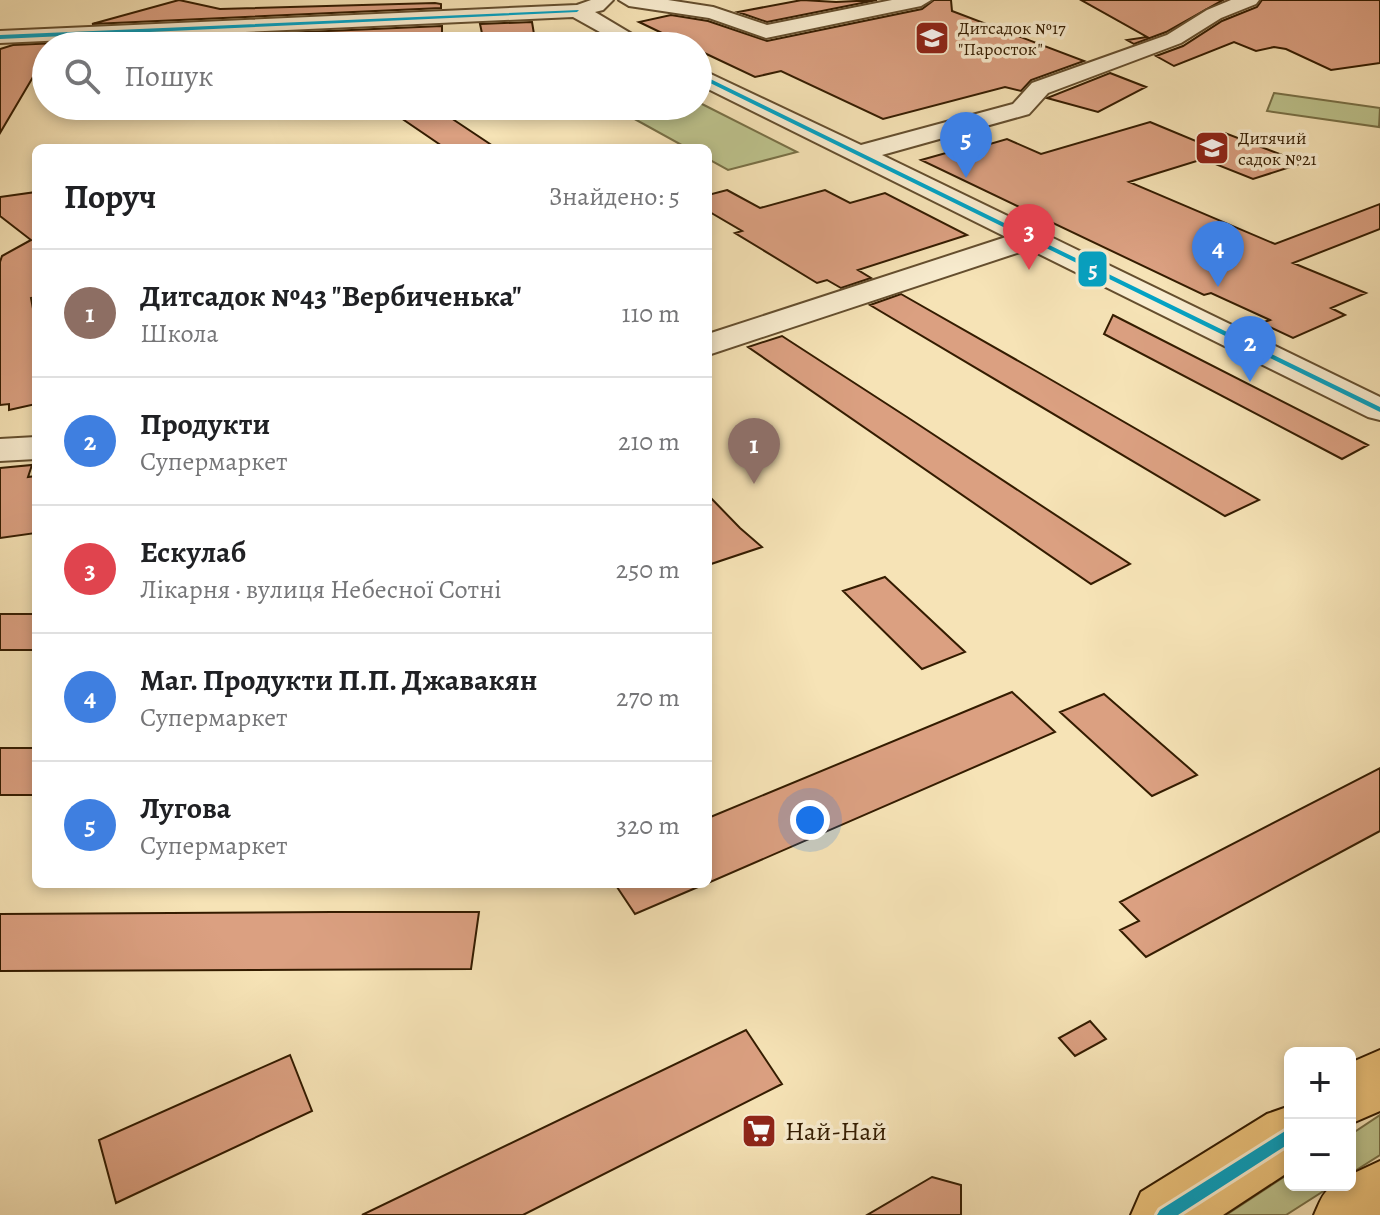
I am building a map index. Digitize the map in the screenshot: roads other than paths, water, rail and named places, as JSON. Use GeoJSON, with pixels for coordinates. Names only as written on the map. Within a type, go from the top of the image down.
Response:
{"type":"FeatureCollection","features":[{"type":"Feature","properties":{"kind":"main road"},"geometry":{"type":"LineString","coordinates":[[1356,1092],[1380,1077]]}},
{"type":"Feature","properties":{"kind":"main road"},"geometry":{"type":"LineString","coordinates":[[1165,1215],[1284,1139]]}},
{"type":"Feature","properties":{"kind":"main road"},"geometry":{"type":"LineString","coordinates":[[1348,1215],[1380,1193]]}},
{"type":"Feature","properties":{"kind":"street"},"geometry":{"type":"LineString","coordinates":[[73,32],[176,25],[577,11],[596,6],[603,0]]}},
{"type":"Feature","properties":{"kind":"street"},"geometry":{"type":"LineString","coordinates":[[629,0],[713,13],[766,32],[921,0]]}},
{"type":"Feature","properties":{"kind":"street"},"geometry":{"type":"LineString","coordinates":[[858,154],[1021,109],[1040,88],[1159,45],[1197,27],[1214,14],[1249,0]]}},
{"type":"Feature","properties":{"kind":"street"},"geometry":{"type":"LineString","coordinates":[[176,25],[209,5]]}},
{"type":"Feature","properties":{"kind":"street"},"geometry":{"type":"LineString","coordinates":[[148,11],[176,25]]}},
{"type":"Feature","properties":{"kind":"street"},"geometry":{"type":"LineString","coordinates":[[577,11],[615,32]]}},
{"type":"Feature","properties":{"kind":"street"},"geometry":{"type":"LineString","coordinates":[[0,37],[32,35]]}},
{"type":"Feature","properties":{"kind":"street"},"geometry":{"type":"LineString","coordinates":[[712,82],[1380,410]]}},
{"type":"Feature","properties":{"kind":"street"},"geometry":{"type":"LineString","coordinates":[[712,344],[1033,238]]}},
{"type":"Feature","properties":{"kind":"street"},"geometry":{"type":"LineString","coordinates":[[0,450],[32,448]]}},
{"type":"Feature","properties":{"kind":"place","name":"Дитсадок №17 \"Паросток\""},"geometry":{"type":"Point","coordinates":[932,38]}},
{"type":"Feature","properties":{"kind":"place","name":"Дитячий садок №21"},"geometry":{"type":"Point","coordinates":[1212,148]}},
{"type":"Feature","properties":{"kind":"place","name":"Лугова"},"geometry":{"type":"Point","coordinates":[966,178]}},
{"type":"Feature","properties":{"kind":"place","name":"Ескулаб"},"geometry":{"type":"Point","coordinates":[1029,270]}},
{"type":"Feature","properties":{"kind":"place","name":"Маг. Продукти П.П. Джавакян"},"geometry":{"type":"Point","coordinates":[1218,287]}},
{"type":"Feature","properties":{"kind":"place","name":"Продукти"},"geometry":{"type":"Point","coordinates":[1250,382]}},
{"type":"Feature","properties":{"kind":"place","name":"Дитсадок №43 \"Вербиченька\""},"geometry":{"type":"Point","coordinates":[754,484]}},
{"type":"Feature","properties":{"kind":"place","name":"Най-Най"},"geometry":{"type":"Point","coordinates":[759,1131]}}]}
